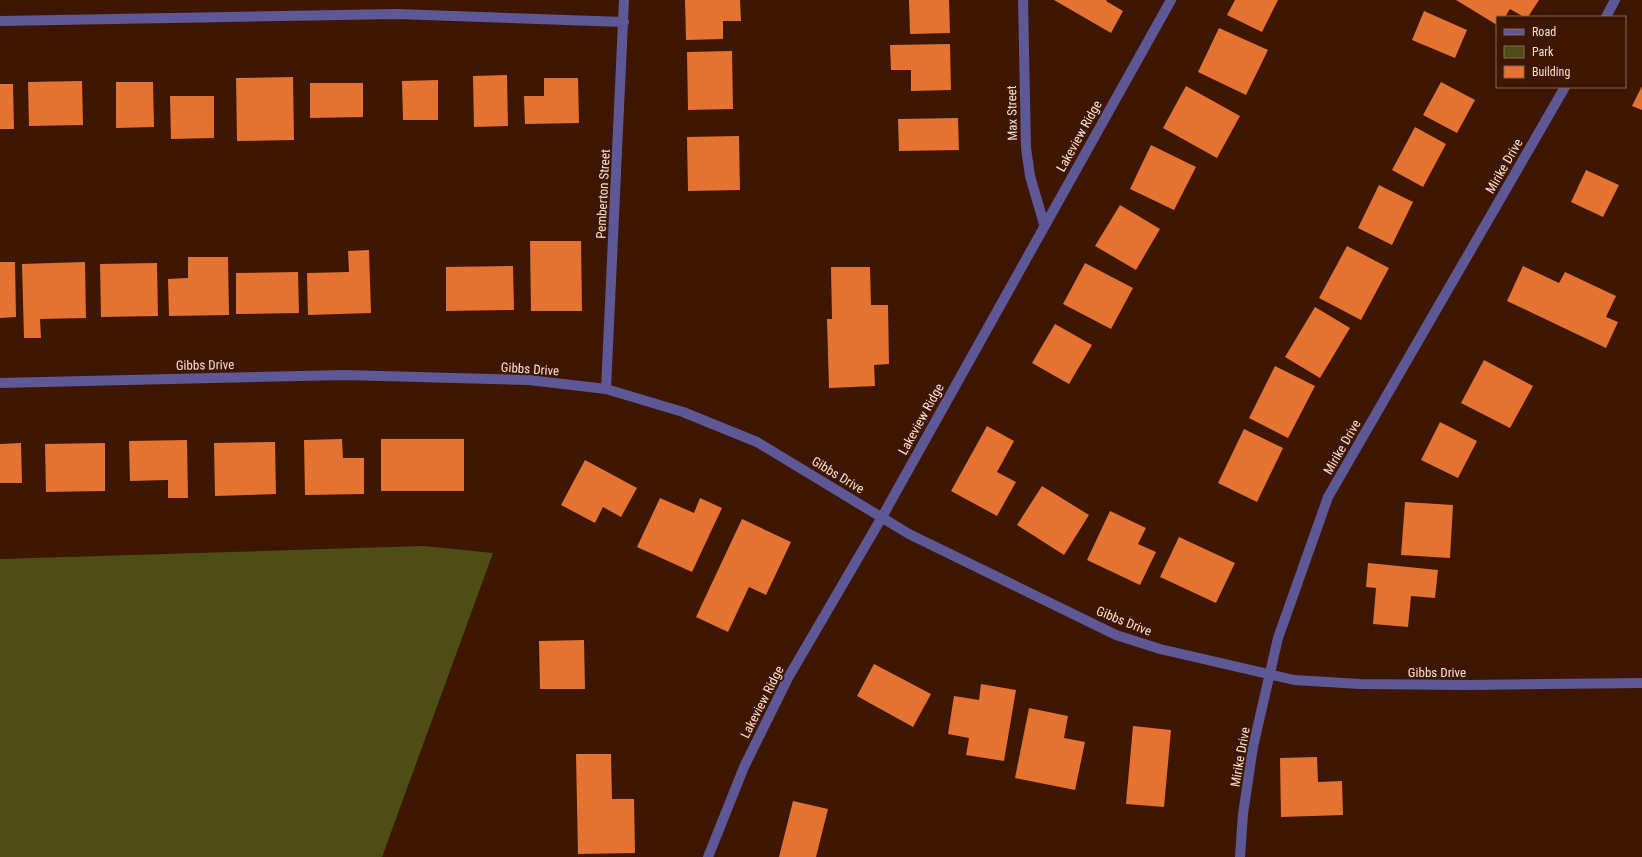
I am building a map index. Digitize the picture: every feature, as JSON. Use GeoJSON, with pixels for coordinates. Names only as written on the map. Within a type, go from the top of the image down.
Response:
{"type":"FeatureCollection","features":[{"type":"Feature","properties":{"kind":"street","name":"Pemberton Street"},"geometry":{"type":"LineString","coordinates":[[606,389],[624,0]]}},
{"type":"Feature","properties":{"kind":"street","name":"Max Street"},"geometry":{"type":"LineString","coordinates":[[1023,0],[1026,148],[1030,176],[1044,224]]}},
{"type":"Feature","properties":{"kind":"street","name":"Lakeview Ridge"},"geometry":{"type":"LineString","coordinates":[[708,857],[744,767],[788,678],[882,517],[1044,224],[1171,0]]}},
{"type":"Feature","properties":{"kind":"street"},"geometry":{"type":"LineString","coordinates":[[1607,16],[1615,0]]}},
{"type":"Feature","properties":{"kind":"street"},"geometry":{"type":"LineString","coordinates":[[0,21],[397,14],[624,22]]}},
{"type":"Feature","properties":{"kind":"street","name":"Mirike Drive"},"geometry":{"type":"LineString","coordinates":[[1240,857],[1243,814],[1253,747],[1269,674],[1278,638],[1328,497],[1564,88]]}},
{"type":"Feature","properties":{"kind":"street","name":"Gibbs Drive"},"geometry":{"type":"LineString","coordinates":[[0,383],[345,375],[529,380],[606,389],[683,412],[756,442],[909,534],[1116,634],[1160,649],[1294,680],[1360,684],[1468,685],[1642,683]]}},
{"type":"Feature","properties":{"kind":"green space"},"geometry":{"type":"Polygon","coordinates":[[[423,546],[493,553],[382,857],[0,857],[0,559],[423,546]]]}},
{"type":"Feature","properties":{"kind":"building"},"geometry":{"type":"Polygon","coordinates":[[[685,0],[740,0],[741,21],[723,21],[723,39],[686,40],[685,0]]]}},
{"type":"Feature","properties":{"kind":"building"},"geometry":{"type":"Polygon","coordinates":[[[909,0],[949,0],[950,33],[910,34],[909,0]]]}},
{"type":"Feature","properties":{"kind":"building"},"geometry":{"type":"Polygon","coordinates":[[[1054,0],[1107,0],[1106,1],[1123,11],[1111,33],[1054,0]]]}},
{"type":"Feature","properties":{"kind":"building"},"geometry":{"type":"Polygon","coordinates":[[[1235,0],[1278,0],[1262,32],[1227,15],[1235,0]]]}},
{"type":"Feature","properties":{"kind":"building"},"geometry":{"type":"Polygon","coordinates":[[[1456,0],[1539,0],[1529,16],[1522,16],[1510,9],[1506,16],[1496,16],[1496,24],[1456,0]]]}},
{"type":"Feature","properties":{"kind":"building"},"geometry":{"type":"Polygon","coordinates":[[[1424,11],[1467,30],[1455,58],[1412,40],[1424,11]]]}},
{"type":"Feature","properties":{"kind":"building"},"geometry":{"type":"Polygon","coordinates":[[[1219,28],[1268,50],[1246,95],[1198,72],[1219,28]]]}},
{"type":"Feature","properties":{"kind":"building"},"geometry":{"type":"Polygon","coordinates":[[[950,44],[951,90],[911,91],[911,70],[891,70],[890,45],[950,44]]]}},
{"type":"Feature","properties":{"kind":"building"},"geometry":{"type":"Polygon","coordinates":[[[732,51],[733,109],[688,110],[687,52],[732,51]]]}},
{"type":"Feature","properties":{"kind":"building"},"geometry":{"type":"Polygon","coordinates":[[[507,75],[508,126],[474,127],[473,76],[507,75]]]}},
{"type":"Feature","properties":{"kind":"building"},"geometry":{"type":"Polygon","coordinates":[[[293,77],[294,140],[237,141],[236,78],[293,77]]]}},
{"type":"Feature","properties":{"kind":"building"},"geometry":{"type":"Polygon","coordinates":[[[544,78],[578,78],[579,123],[525,124],[524,96],[544,96],[544,78]]]}},
{"type":"Feature","properties":{"kind":"building"},"geometry":{"type":"Polygon","coordinates":[[[438,80],[438,120],[403,120],[402,81],[438,80]]]}},
{"type":"Feature","properties":{"kind":"building"},"geometry":{"type":"Polygon","coordinates":[[[82,81],[83,125],[29,126],[28,82],[82,81]]]}},
{"type":"Feature","properties":{"kind":"building"},"geometry":{"type":"Polygon","coordinates":[[[116,82],[153,82],[154,127],[116,128],[116,82]]]}},
{"type":"Feature","properties":{"kind":"building"},"geometry":{"type":"Polygon","coordinates":[[[1441,82],[1475,100],[1457,133],[1423,115],[1441,82]]]}},
{"type":"Feature","properties":{"kind":"building"},"geometry":{"type":"Polygon","coordinates":[[[310,83],[363,83],[363,117],[310,118],[310,83]]]}},
{"type":"Feature","properties":{"kind":"building"},"geometry":{"type":"Polygon","coordinates":[[[0,84],[13,84],[14,129],[0,129],[0,84]]]}},
{"type":"Feature","properties":{"kind":"building"},"geometry":{"type":"Polygon","coordinates":[[[1186,86],[1240,116],[1217,158],[1163,128],[1186,86]]]}},
{"type":"Feature","properties":{"kind":"building"},"geometry":{"type":"Polygon","coordinates":[[[1642,86],[1642,110],[1632,106],[1642,86]]]}},
{"type":"Feature","properties":{"kind":"building"},"geometry":{"type":"Polygon","coordinates":[[[170,96],[214,96],[214,138],[171,139],[170,96]]]}},
{"type":"Feature","properties":{"kind":"building"},"geometry":{"type":"Polygon","coordinates":[[[958,118],[959,150],[899,151],[898,119],[958,118]]]}},
{"type":"Feature","properties":{"kind":"building"},"geometry":{"type":"Polygon","coordinates":[[[1415,127],[1446,144],[1423,187],[1392,170],[1415,127]]]}},
{"type":"Feature","properties":{"kind":"building"},"geometry":{"type":"Polygon","coordinates":[[[739,136],[740,190],[688,191],[687,137],[739,136]]]}},
{"type":"Feature","properties":{"kind":"building"},"geometry":{"type":"Polygon","coordinates":[[[1151,145],[1196,167],[1174,210],[1130,189],[1151,145]]]}},
{"type":"Feature","properties":{"kind":"building"},"geometry":{"type":"Polygon","coordinates":[[[1586,170],[1619,185],[1603,217],[1571,202],[1586,170]]]}},
{"type":"Feature","properties":{"kind":"building"},"geometry":{"type":"Polygon","coordinates":[[[1379,185],[1413,202],[1392,245],[1358,228],[1379,185]]]}},
{"type":"Feature","properties":{"kind":"building"},"geometry":{"type":"Polygon","coordinates":[[[1120,205],[1160,229],[1136,270],[1095,246],[1120,205]]]}},
{"type":"Feature","properties":{"kind":"building"},"geometry":{"type":"Polygon","coordinates":[[[530,241],[581,241],[582,311],[531,311],[530,241]]]}},
{"type":"Feature","properties":{"kind":"building"},"geometry":{"type":"Polygon","coordinates":[[[1347,246],[1389,268],[1361,320],[1319,298],[1347,246]]]}},
{"type":"Feature","properties":{"kind":"building"},"geometry":{"type":"Polygon","coordinates":[[[369,250],[371,313],[308,315],[307,273],[349,272],[348,251],[369,250]]]}},
{"type":"Feature","properties":{"kind":"building"},"geometry":{"type":"Polygon","coordinates":[[[188,257],[228,257],[229,315],[169,316],[168,279],[188,278],[188,257]]]}},
{"type":"Feature","properties":{"kind":"building"},"geometry":{"type":"Polygon","coordinates":[[[0,262],[15,262],[16,317],[0,318],[0,262]]]}},
{"type":"Feature","properties":{"kind":"building"},"geometry":{"type":"Polygon","coordinates":[[[85,262],[86,318],[40,319],[41,338],[24,338],[22,264],[85,262]]]}},
{"type":"Feature","properties":{"kind":"building"},"geometry":{"type":"Polygon","coordinates":[[[157,263],[158,316],[101,317],[100,264],[157,263]]]}},
{"type":"Feature","properties":{"kind":"building"},"geometry":{"type":"Polygon","coordinates":[[[1085,263],[1133,288],[1111,329],[1063,304],[1085,263]]]}},
{"type":"Feature","properties":{"kind":"building"},"geometry":{"type":"Polygon","coordinates":[[[513,266],[514,310],[446,311],[446,267],[513,266]]]}},
{"type":"Feature","properties":{"kind":"building"},"geometry":{"type":"Polygon","coordinates":[[[1523,266],[1559,283],[1565,272],[1616,296],[1606,317],[1618,322],[1606,348],[1507,301],[1523,266]]]}},
{"type":"Feature","properties":{"kind":"building"},"geometry":{"type":"Polygon","coordinates":[[[831,267],[870,267],[871,305],[888,305],[889,364],[874,365],[875,386],[829,388],[827,319],[832,319],[831,267]]]}},
{"type":"Feature","properties":{"kind":"building"},"geometry":{"type":"Polygon","coordinates":[[[298,272],[299,313],[236,314],[236,273],[298,272]]]}},
{"type":"Feature","properties":{"kind":"building"},"geometry":{"type":"Polygon","coordinates":[[[1315,307],[1350,328],[1320,378],[1285,357],[1315,307]]]}},
{"type":"Feature","properties":{"kind":"building"},"geometry":{"type":"Polygon","coordinates":[[[1055,324],[1092,345],[1069,384],[1032,363],[1055,324]]]}},
{"type":"Feature","properties":{"kind":"building"},"geometry":{"type":"Polygon","coordinates":[[[1484,360],[1533,386],[1510,428],[1461,403],[1484,360]]]}},
{"type":"Feature","properties":{"kind":"building"},"geometry":{"type":"Polygon","coordinates":[[[1275,366],[1315,386],[1288,438],[1249,418],[1275,366]]]}},
{"type":"Feature","properties":{"kind":"building"},"geometry":{"type":"Polygon","coordinates":[[[1440,422],[1477,441],[1458,478],[1421,460],[1440,422]]]}},
{"type":"Feature","properties":{"kind":"building"},"geometry":{"type":"Polygon","coordinates":[[[987,426],[1014,441],[997,472],[1016,482],[997,516],[951,491],[987,426]]]}},
{"type":"Feature","properties":{"kind":"building"},"geometry":{"type":"Polygon","coordinates":[[[1244,429],[1283,448],[1257,502],[1218,483],[1244,429]]]}},
{"type":"Feature","properties":{"kind":"building"},"geometry":{"type":"Polygon","coordinates":[[[342,439],[343,458],[364,458],[364,494],[305,495],[304,440],[342,439]]]}},
{"type":"Feature","properties":{"kind":"building"},"geometry":{"type":"Polygon","coordinates":[[[381,439],[464,439],[464,491],[381,491],[381,439]]]}},
{"type":"Feature","properties":{"kind":"building"},"geometry":{"type":"Polygon","coordinates":[[[187,440],[188,498],[168,498],[168,480],[130,481],[129,441],[187,440]]]}},
{"type":"Feature","properties":{"kind":"building"},"geometry":{"type":"Polygon","coordinates":[[[275,442],[276,494],[215,496],[214,443],[275,442]]]}},
{"type":"Feature","properties":{"kind":"building"},"geometry":{"type":"Polygon","coordinates":[[[21,443],[22,483],[0,483],[0,444],[21,443]]]}},
{"type":"Feature","properties":{"kind":"building"},"geometry":{"type":"Polygon","coordinates":[[[105,443],[105,491],[46,492],[45,444],[105,443]]]}},
{"type":"Feature","properties":{"kind":"building"},"geometry":{"type":"Polygon","coordinates":[[[585,460],[637,488],[621,517],[603,507],[595,523],[561,505],[585,460]]]}},
{"type":"Feature","properties":{"kind":"building"},"geometry":{"type":"Polygon","coordinates":[[[1042,486],[1089,515],[1064,555],[1017,525],[1042,486]]]}},
{"type":"Feature","properties":{"kind":"building"},"geometry":{"type":"Polygon","coordinates":[[[660,498],[694,513],[700,498],[722,508],[692,572],[637,547],[660,498]]]}},
{"type":"Feature","properties":{"kind":"building"},"geometry":{"type":"Polygon","coordinates":[[[1405,502],[1453,505],[1450,558],[1401,555],[1405,502]]]}},
{"type":"Feature","properties":{"kind":"building"},"geometry":{"type":"Polygon","coordinates":[[[1110,511],[1146,528],[1138,544],[1156,552],[1140,585],[1087,560],[1110,511]]]}},
{"type":"Feature","properties":{"kind":"building"},"geometry":{"type":"Polygon","coordinates":[[[742,519],[791,542],[766,595],[749,587],[728,632],[696,617],[742,519]]]}},
{"type":"Feature","properties":{"kind":"building"},"geometry":{"type":"Polygon","coordinates":[[[1179,537],[1235,563],[1216,603],[1160,577],[1179,537]]]}},
{"type":"Feature","properties":{"kind":"building"},"geometry":{"type":"Polygon","coordinates":[[[1368,563],[1438,570],[1435,598],[1411,596],[1408,627],[1373,624],[1376,588],[1366,587],[1368,563]]]}},
{"type":"Feature","properties":{"kind":"building"},"geometry":{"type":"Polygon","coordinates":[[[584,640],[585,689],[540,689],[539,641],[584,640]]]}},
{"type":"Feature","properties":{"kind":"building"},"geometry":{"type":"Polygon","coordinates":[[[874,664],[931,694],[913,727],[857,696],[874,664]]]}},
{"type":"Feature","properties":{"kind":"building"},"geometry":{"type":"Polygon","coordinates":[[[981,684],[1016,690],[1004,761],[966,755],[969,738],[948,734],[954,696],[979,700],[981,684]]]}},
{"type":"Feature","properties":{"kind":"building"},"geometry":{"type":"Polygon","coordinates":[[[1029,708],[1068,716],[1064,738],[1085,742],[1075,790],[1015,778],[1029,708]]]}},
{"type":"Feature","properties":{"kind":"building"},"geometry":{"type":"Polygon","coordinates":[[[1133,726],[1171,730],[1164,807],[1126,804],[1133,726]]]}},
{"type":"Feature","properties":{"kind":"building"},"geometry":{"type":"Polygon","coordinates":[[[576,754],[611,754],[612,799],[634,799],[635,853],[578,854],[576,754]]]}},
{"type":"Feature","properties":{"kind":"building"},"geometry":{"type":"Polygon","coordinates":[[[1317,757],[1318,782],[1342,781],[1343,815],[1281,817],[1280,758],[1317,757]]]}},
{"type":"Feature","properties":{"kind":"building"},"geometry":{"type":"Polygon","coordinates":[[[793,801],[828,809],[816,857],[779,857],[793,801]]]}}]}
